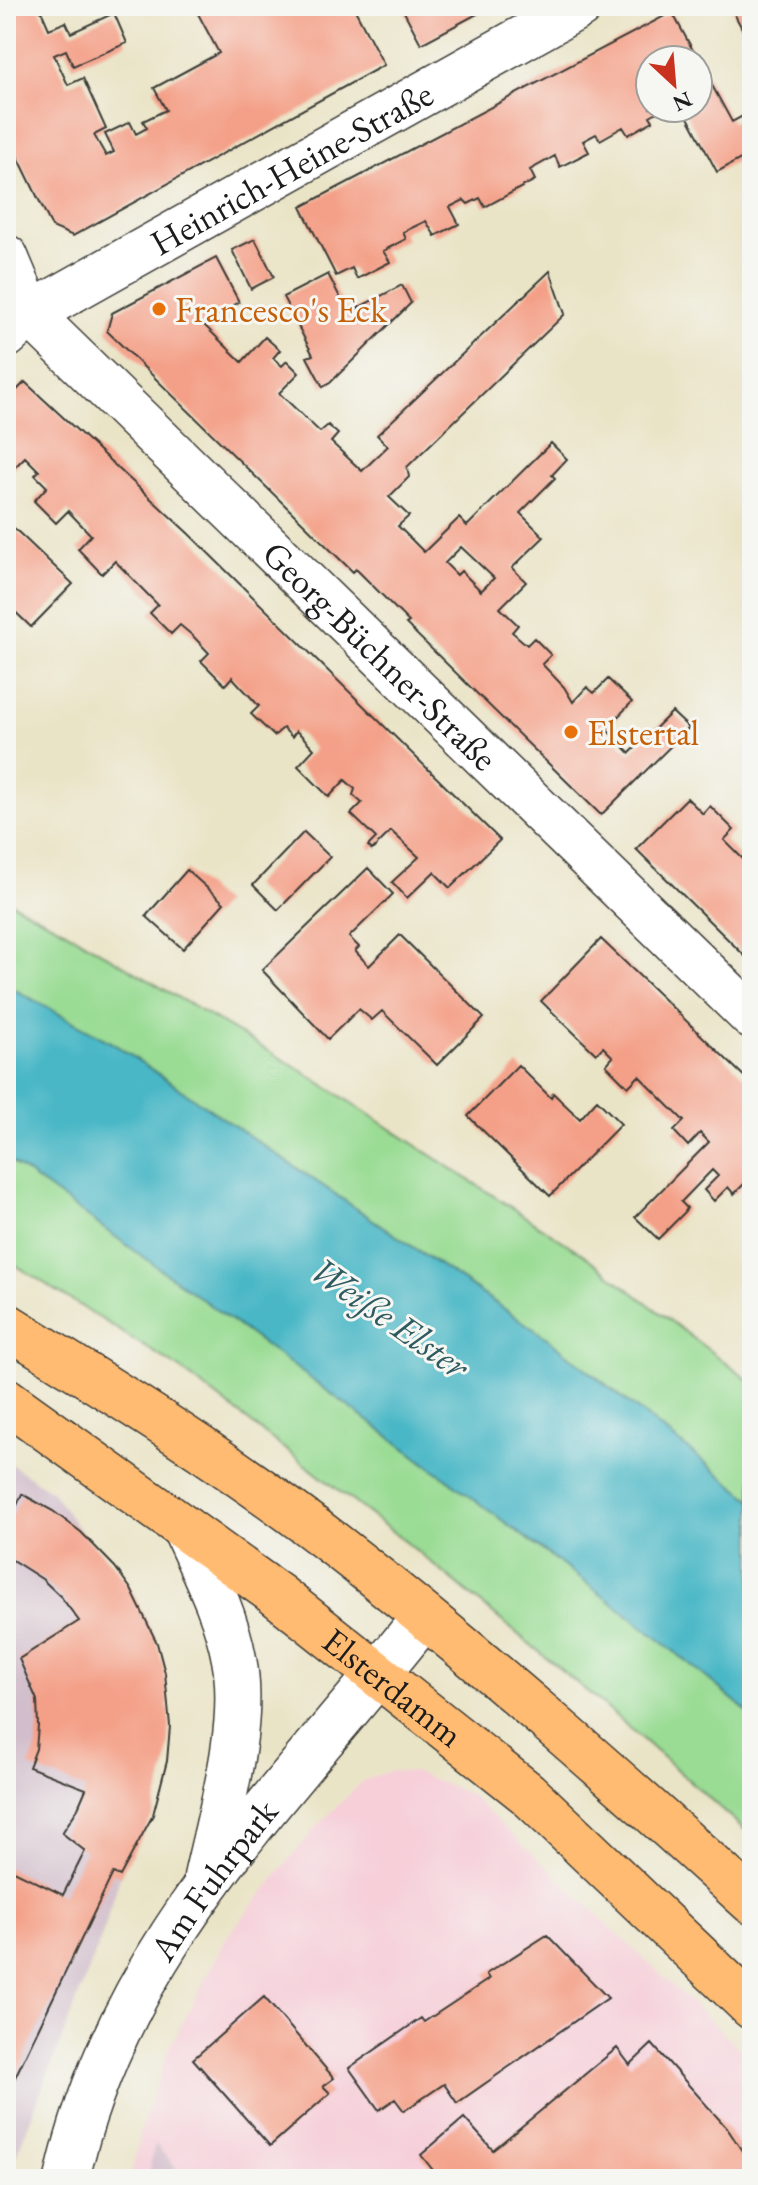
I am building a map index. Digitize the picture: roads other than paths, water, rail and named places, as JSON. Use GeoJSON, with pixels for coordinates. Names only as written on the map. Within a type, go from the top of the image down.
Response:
{"type":"FeatureCollection","features":[{"type":"Feature","properties":{"kind":"main road","name":"Elsterdamm"},"geometry":{"type":"LineString","coordinates":[[6,1325],[211,1457],[341,1550],[574,1743],[752,1902]]}},
{"type":"Feature","properties":{"kind":"main road","name":"Elsterdamm"},"geometry":{"type":"LineString","coordinates":[[6,1400],[276,1594],[527,1793],[752,2007]]}},
{"type":"Feature","properties":{"kind":"street","name":"Heinrich-Heine-Straße"},"geometry":{"type":"LineString","coordinates":[[14,316],[580,6]]}},
{"type":"Feature","properties":{"kind":"street"},"geometry":{"type":"LineString","coordinates":[[6,257],[14,316]]}},
{"type":"Feature","properties":{"kind":"street","name":"Georg-Büchner-Straße"},"geometry":{"type":"LineString","coordinates":[[14,316],[752,1017]]}},
{"type":"Feature","properties":{"kind":"street"},"geometry":{"type":"LineString","coordinates":[[184,1528],[211,1588],[230,1640],[235,1664],[237,1708],[231,1763],[204,1885]]}},
{"type":"Feature","properties":{"kind":"street","name":"Am Fuhrpark"},"geometry":{"type":"LineString","coordinates":[[67,2179],[77,2133],[91,2092],[122,2019],[150,1967],[204,1885],[424,1617]]}},
{"type":"Feature","properties":{"kind":"water","name":"Weiße Elster"},"geometry":{"type":"Polygon","coordinates":[[[6,985],[114,1044],[547,1338],[752,1500],[752,1716],[649,1631],[542,1550],[6,1158],[6,985]]]}},
{"type":"Feature","properties":{"kind":"place","name":"Francesco's Eck"},"geometry":{"type":"Point","coordinates":[159,309]}},
{"type":"Feature","properties":{"kind":"place","name":"Elstertal"},"geometry":{"type":"Point","coordinates":[571,732]}}]}
